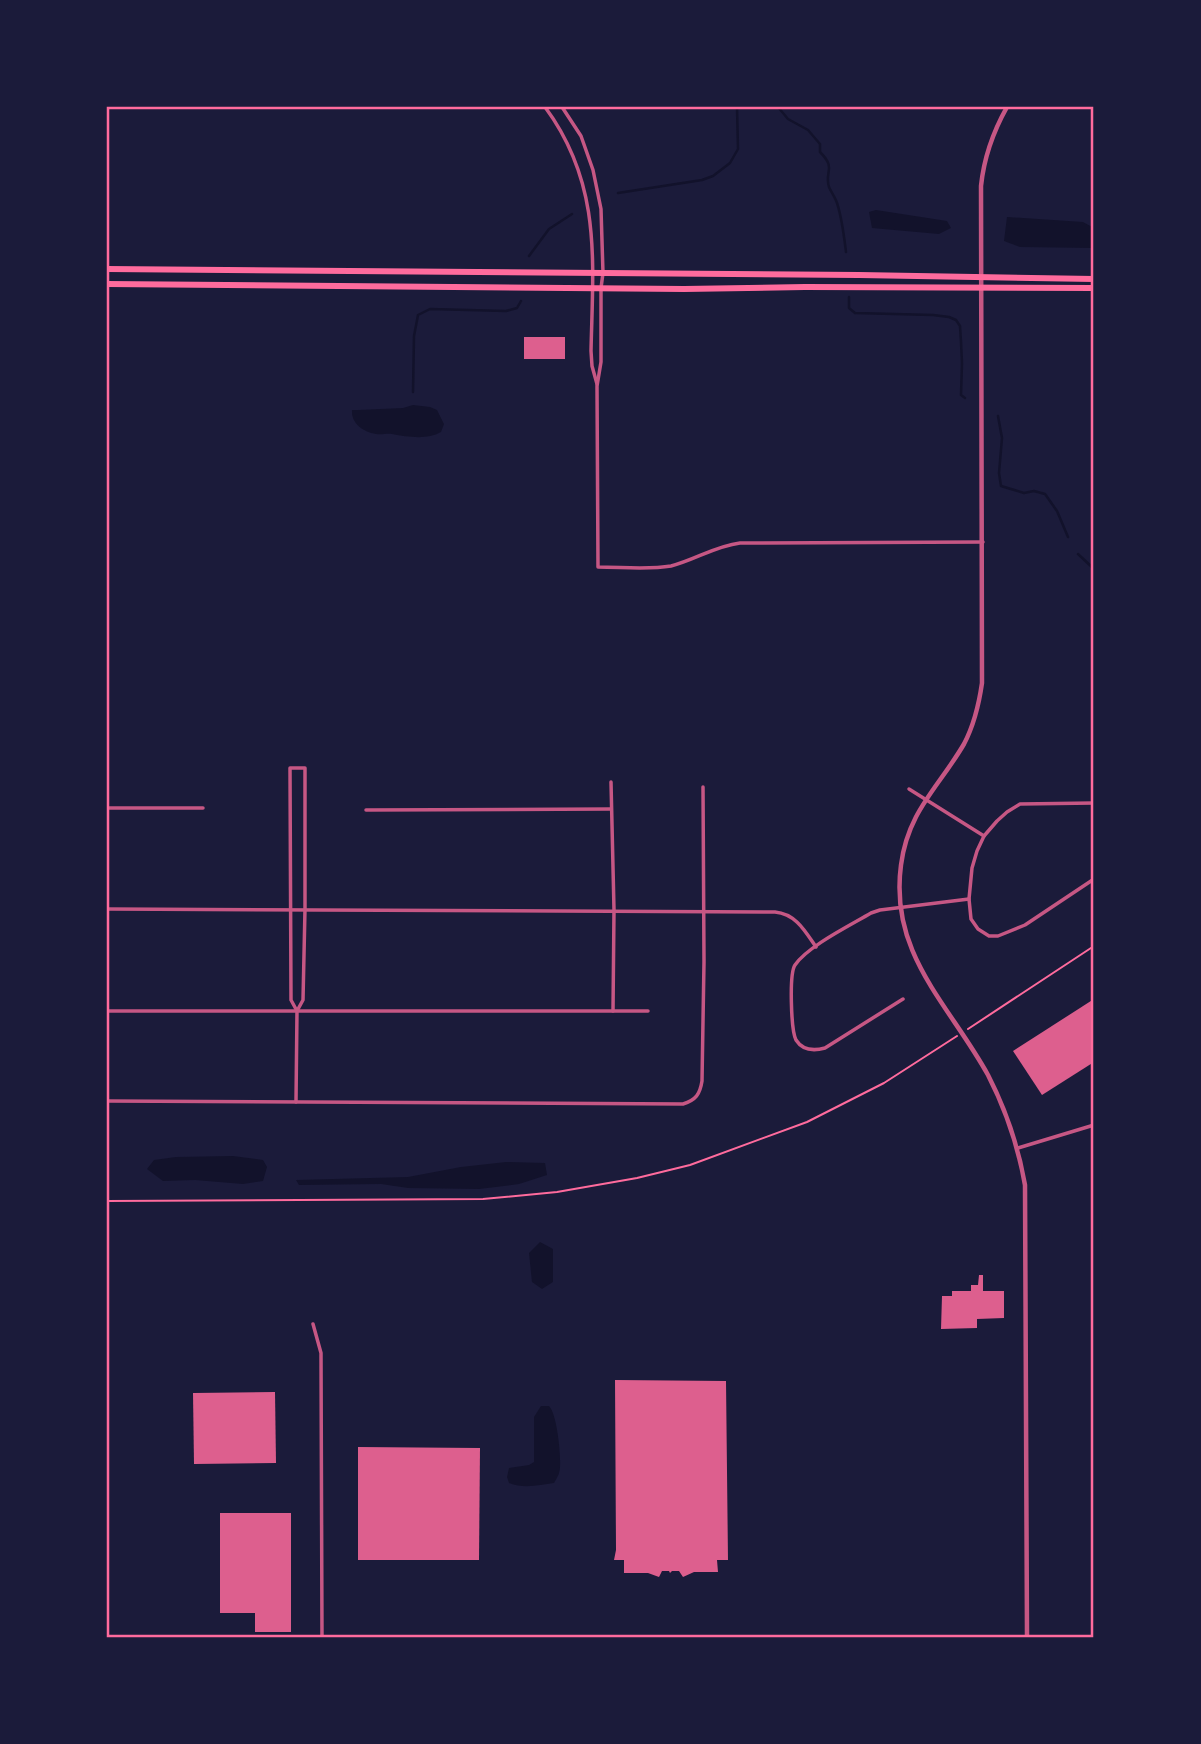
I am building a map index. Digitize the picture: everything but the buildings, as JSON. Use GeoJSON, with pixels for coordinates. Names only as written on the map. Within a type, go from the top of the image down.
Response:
{"type":"FeatureCollection","features":[{"type":"Feature","properties":{"kind":"main road"},"geometry":{"type":"LineString","coordinates":[[107,270],[1094,279]]}},
{"type":"Feature","properties":{"kind":"main road"},"geometry":{"type":"LineString","coordinates":[[271,285],[272,271]]}},
{"type":"Feature","properties":{"kind":"main road"},"geometry":{"type":"LineString","coordinates":[[107,284],[1094,288]]}},
{"type":"Feature","properties":{"kind":"street"},"geometry":{"type":"LineString","coordinates":[[545,107],[567,144],[583,186],[591,222],[592,358],[597,386]]}},
{"type":"Feature","properties":{"kind":"street"},"geometry":{"type":"LineString","coordinates":[[562,107],[581,136],[593,170],[603,226],[601,362],[597,386],[598,567],[669,566],[717,548],[740,543],[983,542]]}},
{"type":"Feature","properties":{"kind":"street"},"geometry":{"type":"LineString","coordinates":[[1007,107],[989,145],[981,186],[983,667],[980,699],[971,730],[913,821],[902,857],[900,908],[913,956],[988,1075],[1012,1129],[1025,1185],[1027,1637]]}},
{"type":"Feature","properties":{"kind":"street"},"geometry":{"type":"LineString","coordinates":[[296,1102],[298,1011],[303,1000],[305,768],[290,768],[290,1000],[298,1011]]}},
{"type":"Feature","properties":{"kind":"street"},"geometry":{"type":"LineString","coordinates":[[611,782],[613,1011]]}},
{"type":"Feature","properties":{"kind":"street"},"geometry":{"type":"LineString","coordinates":[[107,1101],[683,1104],[697,1097],[701,1090],[704,912],[702,787]]}},
{"type":"Feature","properties":{"kind":"street"},"geometry":{"type":"LineString","coordinates":[[909,789],[984,836]]}},
{"type":"Feature","properties":{"kind":"street"},"geometry":{"type":"LineString","coordinates":[[1094,803],[1020,804],[1007,812],[984,836],[977,851],[972,868],[969,899],[971,919],[978,929],[989,936],[998,936],[1025,925],[1094,879]]}},
{"type":"Feature","properties":{"kind":"street"},"geometry":{"type":"LineString","coordinates":[[107,807],[203,808]]}},
{"type":"Feature","properties":{"kind":"street"},"geometry":{"type":"LineString","coordinates":[[366,810],[611,809]]}},
{"type":"Feature","properties":{"kind":"street"},"geometry":{"type":"LineString","coordinates":[[902,999],[825,1048],[813,1051],[804,1048],[797,1040],[794,1030],[791,977],[795,966],[816,947],[871,913],[969,899]]}},
{"type":"Feature","properties":{"kind":"street"},"geometry":{"type":"LineString","coordinates":[[107,909],[782,912],[798,922],[816,947]]}},
{"type":"Feature","properties":{"kind":"street"},"geometry":{"type":"LineString","coordinates":[[107,1011],[648,1011]]}},
{"type":"Feature","properties":{"kind":"street"},"geometry":{"type":"LineString","coordinates":[[1018,1148],[1094,1125]]}},
{"type":"Feature","properties":{"kind":"street"},"geometry":{"type":"LineString","coordinates":[[313,1324],[321,1353],[322,1637]]}},
{"type":"Feature","properties":{"kind":"path"},"geometry":{"type":"LineString","coordinates":[[107,1201],[483,1199],[557,1192],[637,1178],[690,1165],[807,1122],[884,1083],[1094,946]]}},
{"type":"Feature","properties":{"kind":"shaded area"},"geometry":{"type":"Polygon","coordinates":[[[876,210],[947,221],[951,228],[939,234],[872,228],[869,212],[876,210]]]}},
{"type":"Feature","properties":{"kind":"shaded area"},"geometry":{"type":"Polygon","coordinates":[[[1007,217],[1083,222],[1094,228],[1094,248],[1020,247],[1004,241],[1007,217]]]}},
{"type":"Feature","properties":{"kind":"shaded area"},"geometry":{"type":"Polygon","coordinates":[[[413,405],[437,410],[444,424],[441,432],[424,437],[376,434],[359,426],[352,415],[352,410],[403,408],[413,405]]]}},
{"type":"Feature","properties":{"kind":"shaded area"},"geometry":{"type":"Polygon","coordinates":[[[233,1156],[263,1160],[267,1167],[263,1181],[243,1184],[195,1180],[163,1181],[147,1169],[154,1160],[233,1156]]]}},
{"type":"Feature","properties":{"kind":"shaded area"},"geometry":{"type":"Polygon","coordinates":[[[506,1162],[545,1163],[547,1175],[519,1184],[479,1189],[408,1188],[381,1184],[299,1185],[296,1180],[408,1177],[506,1162]]]}},
{"type":"Feature","properties":{"kind":"shaded area"},"geometry":{"type":"Polygon","coordinates":[[[540,1242],[553,1249],[553,1282],[542,1289],[532,1282],[529,1253],[540,1242]]]}},
{"type":"Feature","properties":{"kind":"shaded area"},"geometry":{"type":"Polygon","coordinates":[[[541,1406],[549,1406],[554,1417],[560,1453],[558,1475],[554,1483],[526,1486],[509,1483],[509,1468],[534,1462],[534,1417],[541,1406]]]}},
{"type":"Feature","properties":{"kind":"waterway"},"geometry":{"type":"LineString","coordinates":[[618,193],[713,176],[730,163],[738,149],[737,107]]}},
{"type":"Feature","properties":{"kind":"waterway"},"geometry":{"type":"LineString","coordinates":[[778,107],[788,119],[808,130],[820,144],[820,152],[829,166],[828,182],[839,209],[846,252]]}},
{"type":"Feature","properties":{"kind":"waterway"},"geometry":{"type":"LineString","coordinates":[[529,256],[549,229],[572,214]]}},
{"type":"Feature","properties":{"kind":"waterway"},"geometry":{"type":"LineString","coordinates":[[849,297],[849,308],[855,313],[933,315],[956,320],[960,326],[961,395],[965,398]]}},
{"type":"Feature","properties":{"kind":"waterway"},"geometry":{"type":"LineString","coordinates":[[413,392],[414,336],[418,315],[430,309],[506,311],[517,308],[521,301]]}},
{"type":"Feature","properties":{"kind":"waterway"},"geometry":{"type":"LineString","coordinates":[[998,416],[1002,438],[999,473],[1001,486],[1024,493],[1034,491],[1045,494],[1057,511],[1068,537]]}},
{"type":"Feature","properties":{"kind":"waterway"},"geometry":{"type":"LineString","coordinates":[[1078,554],[1094,569]]}}]}
